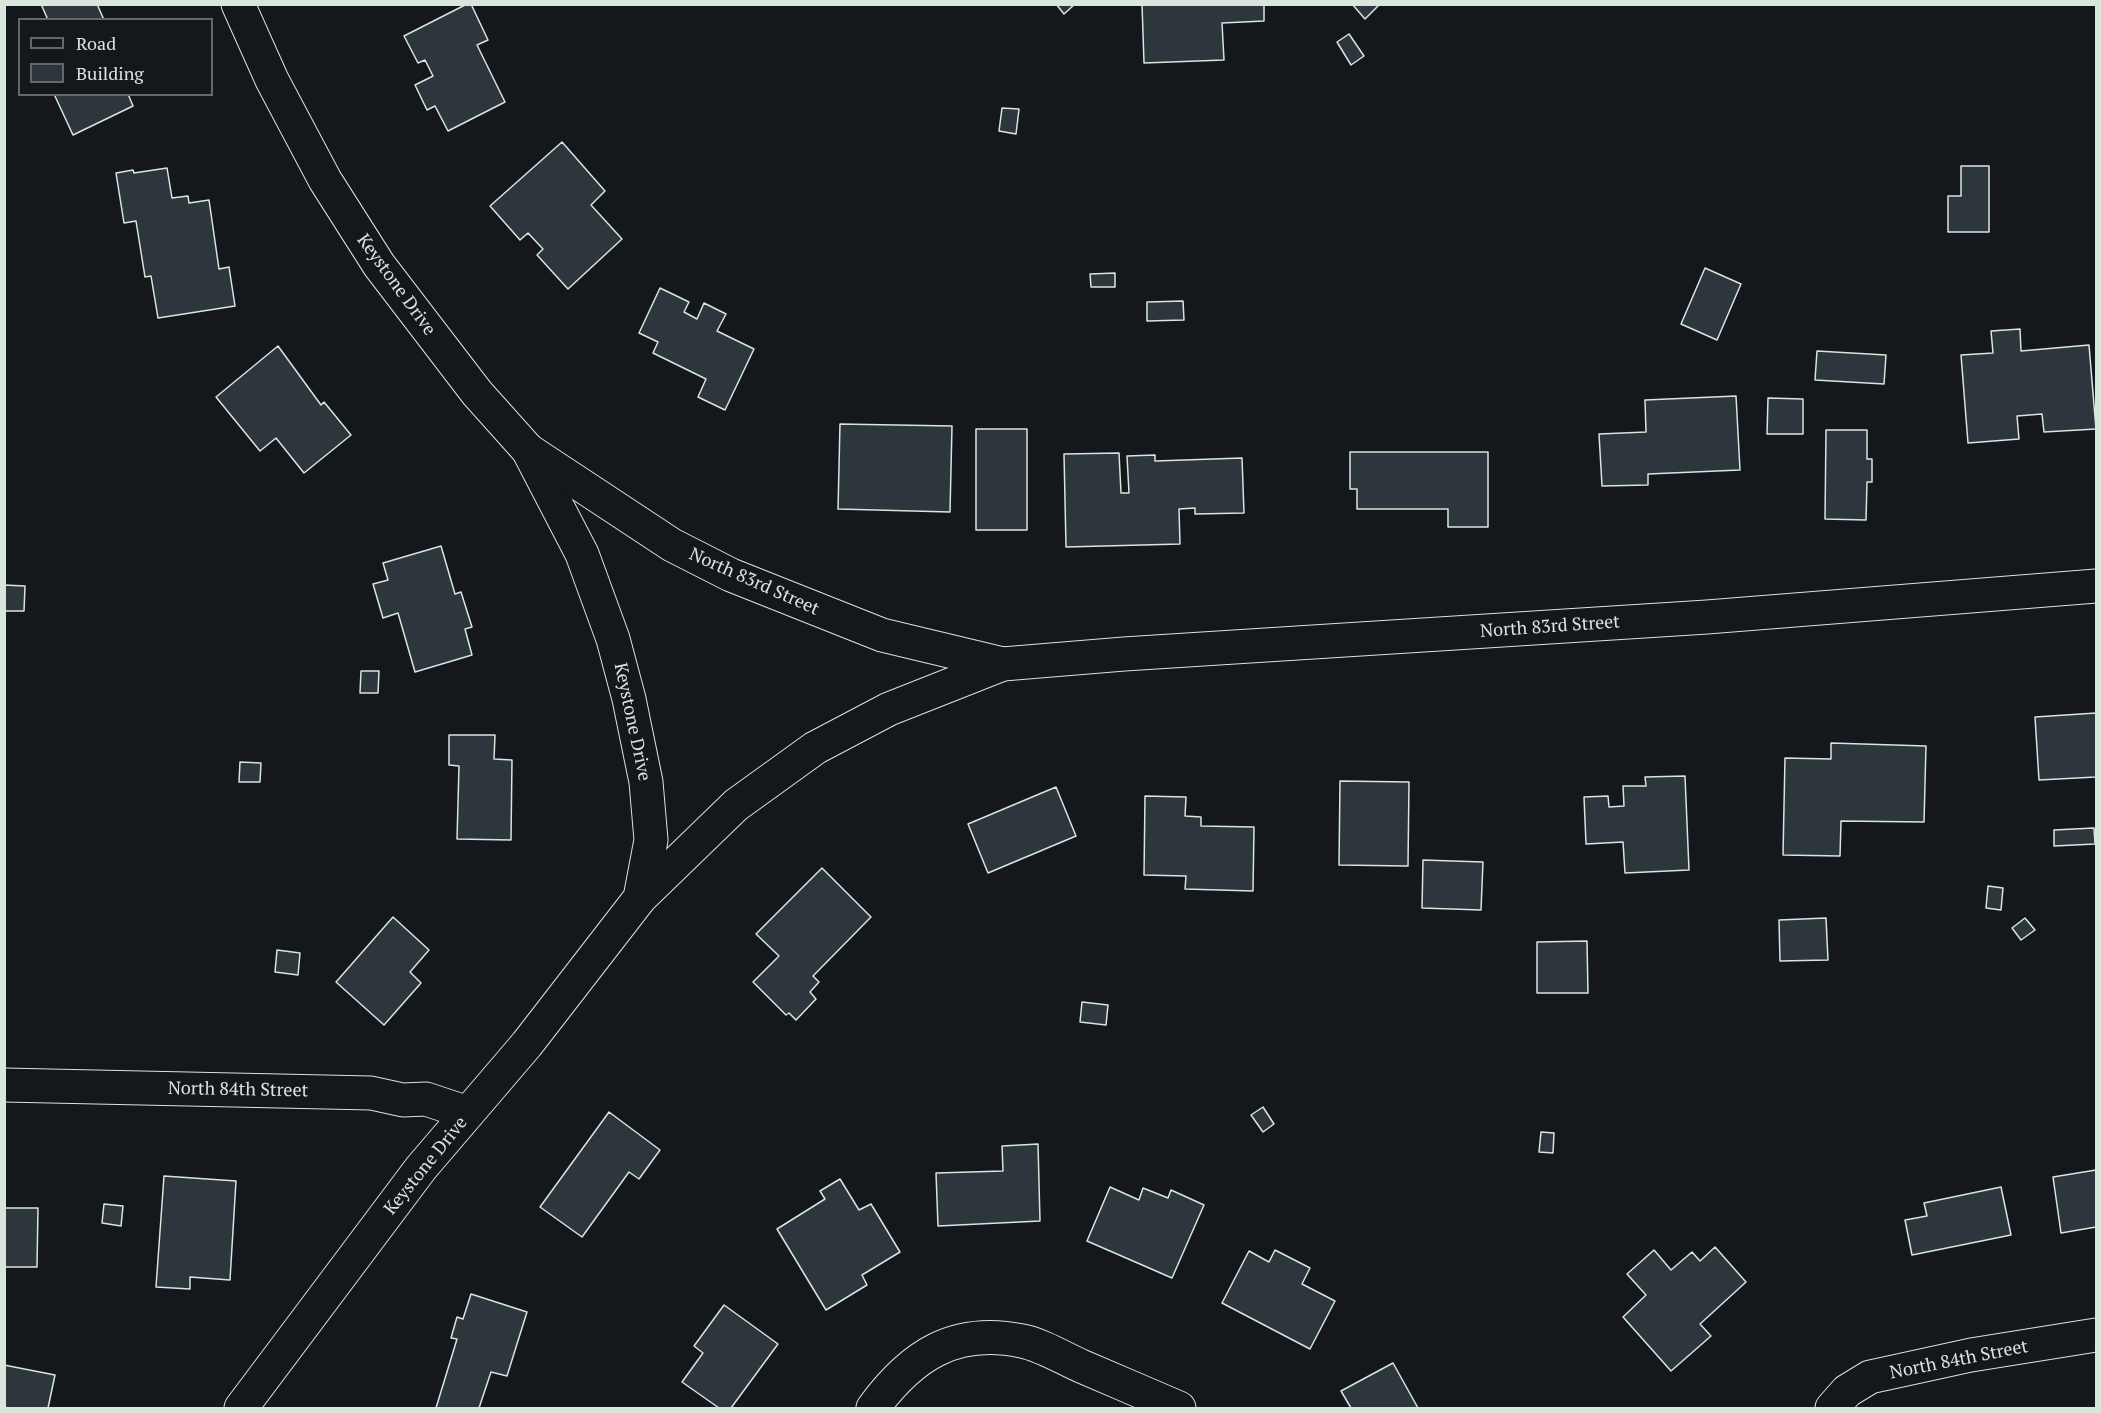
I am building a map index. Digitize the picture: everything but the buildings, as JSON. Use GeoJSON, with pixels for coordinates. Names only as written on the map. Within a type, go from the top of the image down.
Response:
{"type":"FeatureCollection","features":[{"type":"Feature","properties":{"kind":"street","name":"Keystone Drive"},"geometry":{"type":"LineString","coordinates":[[238,4],[272,80],[319,170],[373,256],[477,393],[528,450],[582,554],[613,639],[630,699],[646,782],[651,840],[640,898],[527,1044],[421,1168],[241,1408]]}},
{"type":"Feature","properties":{"kind":"street","name":"North 83rd Street"},"geometry":{"type":"LineString","coordinates":[[528,450],[672,544],[731,575],[882,634],[1003,664]]}},
{"type":"Feature","properties":{"kind":"street","name":"North 83rd Street"},"geometry":{"type":"LineString","coordinates":[[640,898],[729,811],[816,748],[889,709],[1003,664],[1124,654],[1707,617],[2097,586]]}},
{"type":"Feature","properties":{"kind":"street","name":"North 84th Street"},"geometry":{"type":"LineString","coordinates":[[4,1085],[371,1093],[403,1100],[426,1100],[468,1113]]}},
{"type":"Feature","properties":{"kind":"street","name":"North 84th Street"},"geometry":{"type":"LineString","coordinates":[[1832,1408],[1847,1391],[1870,1377],[1971,1355],[2097,1335]]}},
{"type":"Feature","properties":{"kind":"street"},"geometry":{"type":"LineString","coordinates":[[883,1396],[927,1353],[953,1342],[988,1337],[1024,1341],[1179,1408]]}}]}
